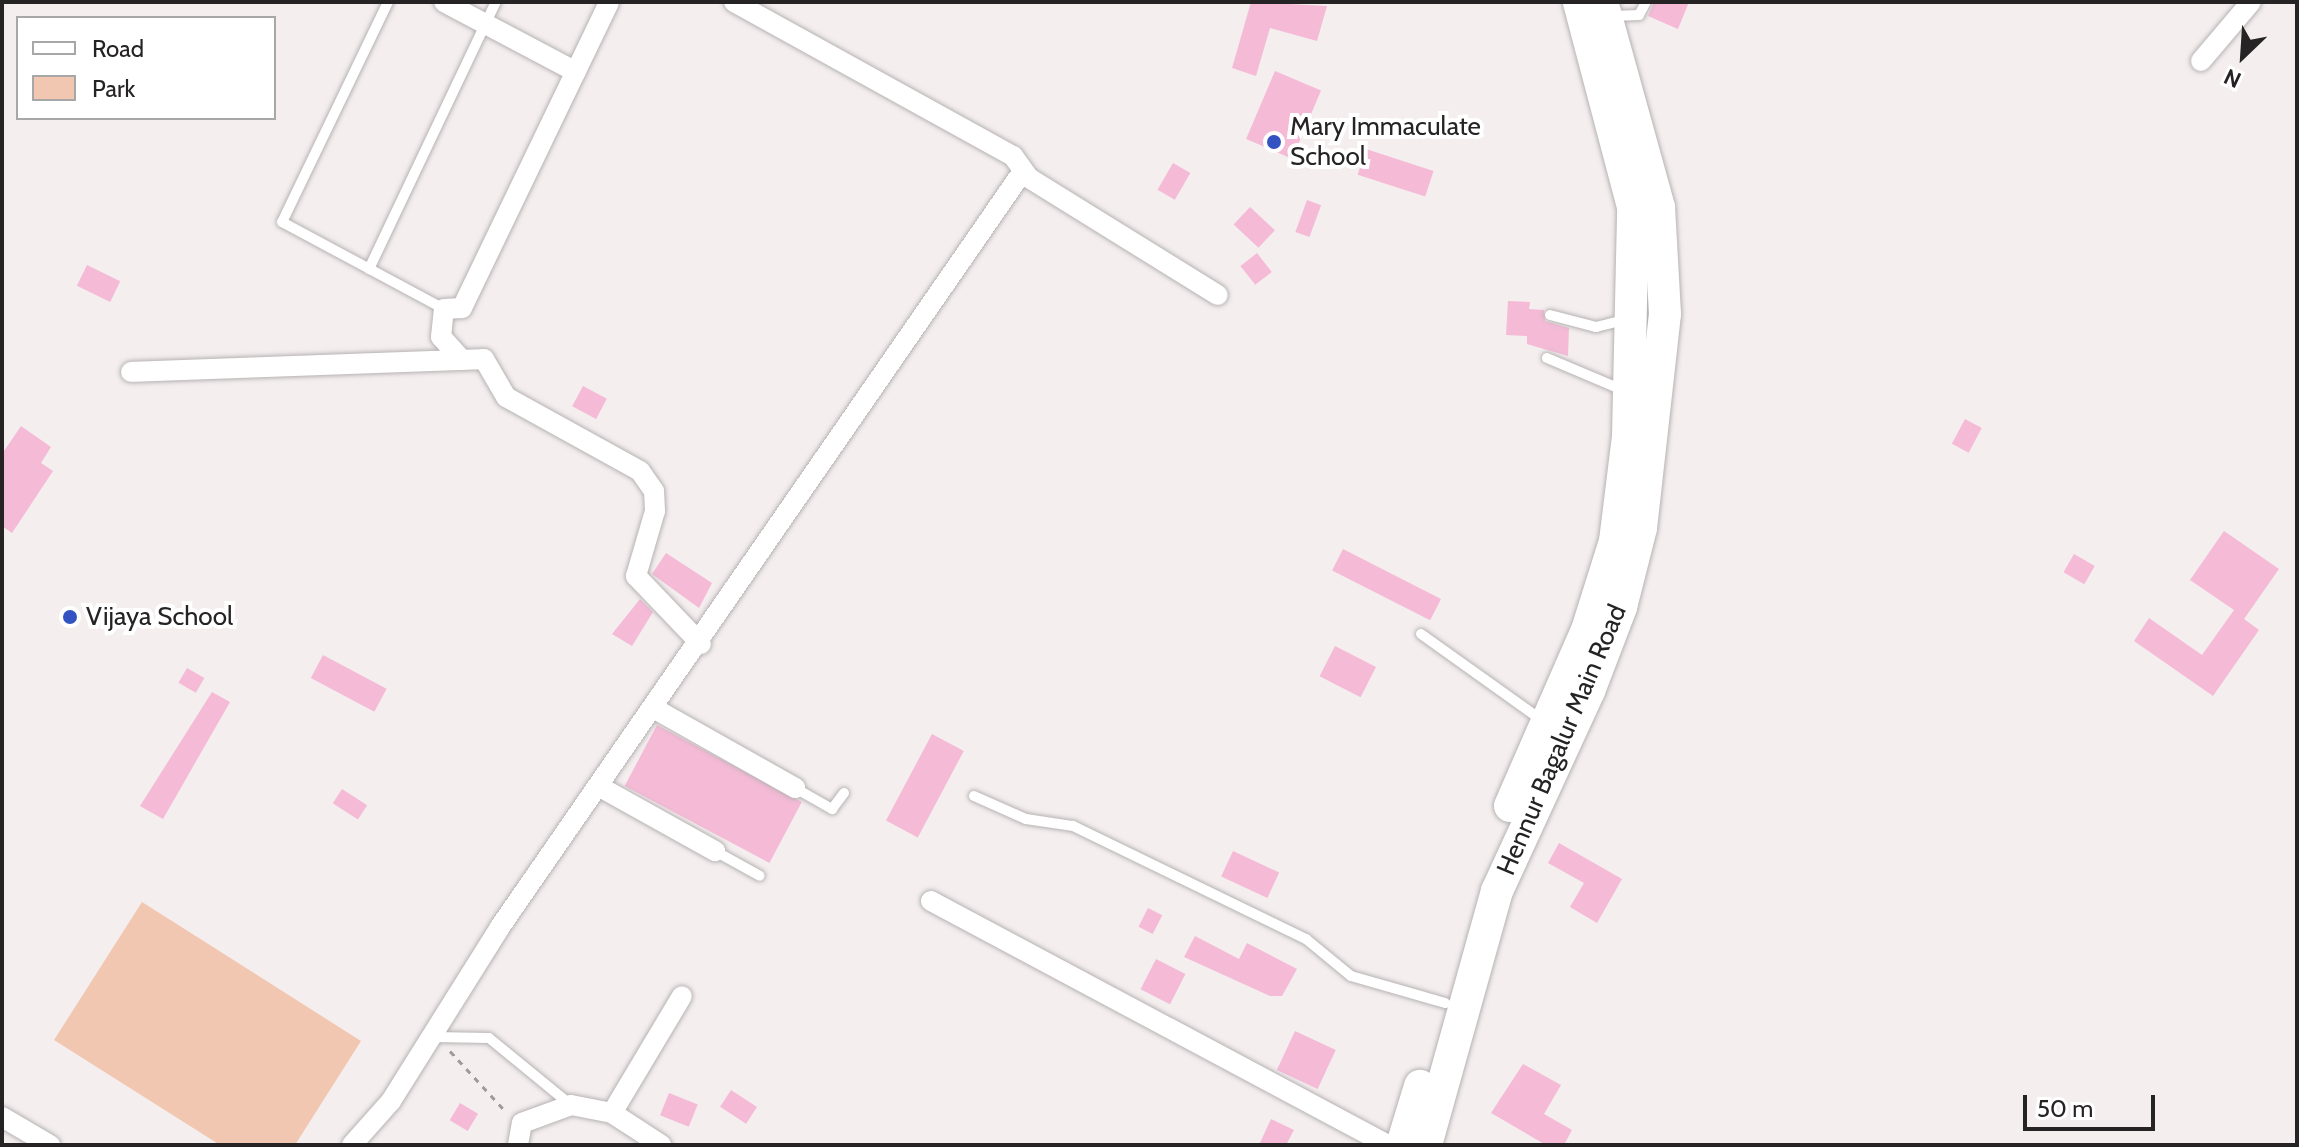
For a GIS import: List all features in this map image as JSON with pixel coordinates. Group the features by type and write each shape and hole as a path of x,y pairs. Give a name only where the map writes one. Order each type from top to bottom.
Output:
{"main road":[{"name":"Hennur Bagalur Main Road","path":"1402,1145 1492,849 1544,722 1587,630 1615,541 1631,394 1635,317 1633,207 1595,6"},
{"name":"Hennur Bagalur Main Road","path":"1426,1145 1497,891 1589,691 1641,528 1665,314 1659,207 1595,6"}],"street":[{"path":"444,2 576,72"},
{"path":"462,360 441,337 444,309 462,308 609,2"},
{"path":"734,2 1013,156 1023,171 1218,295"},
{"path":"2201,61 2251,2"},
{"path":"352,1145 431,1037 1023,171"},
{"path":"131,372 484,359 506,397 640,471 654,491 655,511 636,576 701,644"},
{"path":"655,709 795,788"},
{"path":"600,787 715,851"},
{"path":"931,901 1388,1145"},
{"path":"612,1113 682,996"},
{"path":"518,1145 522,1123 571,1105 612,1113 661,1145"},
{"path":"2,1117 50,1145"}],"lane":[{"path":"388,2 282,222 444,309"},
{"path":"369,269 496,2"},
{"path":"1595,6 1633,16 1646,2"},
{"path":"1550,315 1596,327 1635,317"},
{"path":"1547,358 1631,394"},
{"path":"1421,634 1544,722"},
{"path":"795,788 832,809 844,793"},
{"path":"974,796 1026,819 1073,826 1306,939 1351,976 1445,1003"},
{"path":"715,851 760,876"},
{"path":"431,1037 489,1038 571,1105"}],"path":[{"path":"450,1051 470,1066 485,1097 522,1123"}],"green space":[{"path":"142,902 361,1041 295,1145 220,1145 54,1040"}],"building":[{"path":"1251,2 1327,6 1317,41 1270,28 1256,76 1232,68"},
{"path":"1654,2 1689,2 1678,29 1648,16"},
{"path":"1275,71 1321,91 1292,159 1246,139"},
{"path":"1366,149 1434,171 1425,197 1358,175"},
{"path":"1173,163 1190,173 1175,200 1158,190"},
{"path":"1307,200 1321,205 1309,237 1295,232"},
{"path":"1250,207 1275,230 1258,248 1234,225"},
{"path":"1257,253 1272,272 1255,285 1240,266"},
{"path":"87,265 120,281 110,302 77,286"},
{"path":"1508,301 1530,302 1529,309 1544,310 1545,321 1569,328 1568,356 1527,344 1527,336 1506,335"},
{"path":"583,386 607,399 596,419 572,406"},
{"path":"1965,419 1982,428 1969,453 1952,444"},
{"path":"21,426 51,447 41,463 53,471 12,533 2,526 2,454"},
{"path":"2224,531 2279,569 2244,619 2259,630 2213,696 2134,641 2149,618 2202,655 2234,610 2190,580"},
{"path":"1343,549 1441,599 1430,620 1332,570"},
{"path":"666,553 712,583 699,608 652,574"},
{"path":"2074,554 2095,566 2084,584 2064,572"},
{"path":"640,599 653,612 632,646 612,634"},
{"path":"1335,646 1376,667 1361,697 1320,676"},
{"path":"323,655 387,689 374,712 311,678"},
{"path":"187,668 204,678 196,693 178,683"},
{"path":"212,692 230,702 163,819 140,806"},
{"path":"657,725 802,802 769,863 625,786"},
{"path":"932,734 964,751 918,837 886,821"},
{"path":"342,789 367,805 358,820 333,803"},
{"path":"1559,843 1622,879 1597,923 1570,907 1584,883 1548,863"},
{"path":"1233,851 1279,873 1267,898 1221,876"},
{"path":"1148,908 1162,915 1153,934 1138,927"},
{"path":"1195,936 1239,959 1247,943 1297,969 1282,996 1270,996 1184,957"},
{"path":"1156,959 1185,974 1170,1004 1141,989"},
{"path":"1295,1031 1336,1050 1318,1089 1277,1070"},
{"path":"1523,1064 1561,1085 1544,1114 1572,1130 1564,1145 1546,1145 1491,1113"},
{"path":"731,1090 757,1107 746,1124 720,1107"},
{"path":"669,1093 698,1105 689,1127 660,1115"},
{"path":"460,1103 478,1114 468,1131 450,1120"},
{"path":"1271,1119 1294,1130 1286,1145 1259,1145"}],"place":[{"name":"Mary Immaculate School","path":"1274,142"},
{"name":"Vijaya School","path":"70,617"}]}
